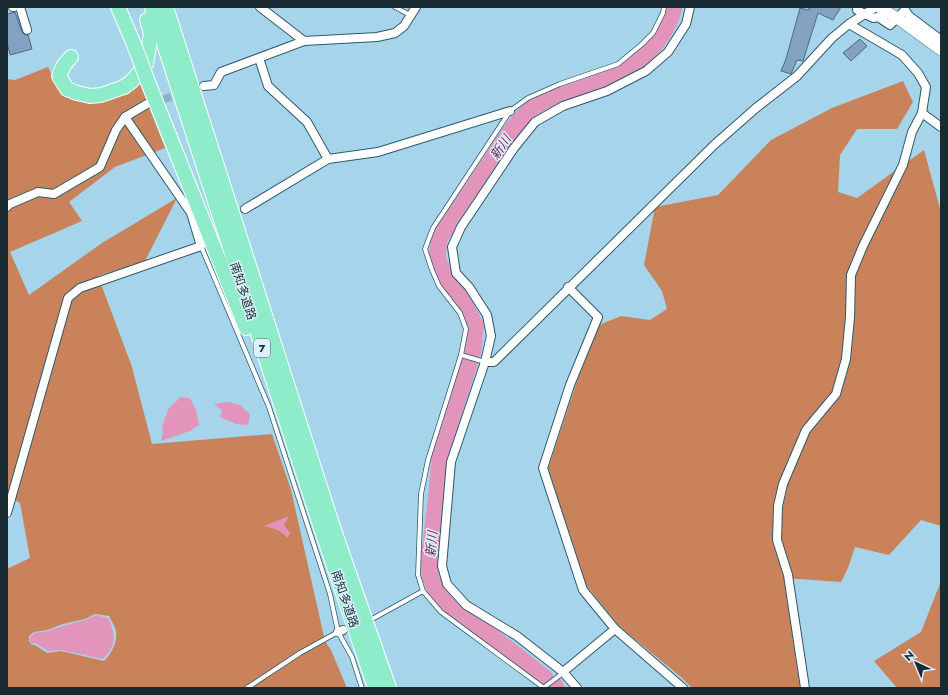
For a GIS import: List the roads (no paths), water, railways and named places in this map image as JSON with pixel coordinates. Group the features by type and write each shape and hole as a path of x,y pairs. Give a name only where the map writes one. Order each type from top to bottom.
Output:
{"highway":[{"path":"118,7 270,387 277,393"},
{"path":"71,57 64,65 59,76 66,89 90,96 101,95 124,87 132,81 146,64 151,34 144,7"},
{"name":"南知多道路","path":"152,7 221,223 375,688"},
{"name":"南知多道路","path":"166,7 331,519 389,688"}],"main road":[{"path":"878,7 941,50"}],"street":[{"path":"20,7 27,30"},
{"path":"260,7 304,41"},
{"path":"204,86 214,85 221,72 304,41 378,37 395,33 404,26 416,7"},
{"path":"577,688 563,672 517,636 466,605 446,584 442,566 451,462 485,362 491,336 487,315 469,287 456,273 452,247 461,227 514,148 535,122 563,106 607,91 646,71 668,52 686,24 690,7"},
{"path":"857,7 857,10 873,18 878,17 890,25 905,8 909,16 941,40"},
{"path":"485,362 494,362 568,287 714,145 756,108 797,76 832,38 849,24 878,7"},
{"path":"805,688 788,575 777,540 778,506 783,484 806,430 836,394 846,359 850,317 851,275 863,246 903,165 912,132 922,114 926,87 918,73 902,55 849,24"},
{"path":"259,58 268,86 307,122 328,159"},
{"path":"7,207 10,204 38,192 54,194 100,167 116,130 125,117 147,104"},
{"path":"245,209 328,159 378,152 510,111"},
{"path":"922,114 941,127"},
{"path":"7,513 68,298 80,288 201,246 191,213 125,117"},
{"path":"568,287 598,317 570,385 543,468 583,590 615,628 683,688"},
{"path":"563,672 615,628"}],"lane":[{"path":"395,7 410,15"},
{"path":"563,672 543,688 440,612 423,591 418,575 421,494 428,460 461,355 466,329 460,313 438,286 425,249 433,228 510,111 528,98 560,84 618,64 641,45 652,33 663,13 664,7"},
{"path":"201,246 269,407 330,594 340,631 352,657 362,688"},
{"path":"461,355 485,362"},
{"path":"374,618 423,591"},
{"path":"247,688 300,653 340,631"}],"waterway":[{"name":"新川","path":"473,351 475,325 461,298 446,280 437,258 439,239 509,134 526,114 543,101 609,78 638,61 660,38 674,7"},
{"name":"新川","path":"470,361 440,454 429,560 430,576 437,592 452,610 471,620 545,678"}],"tunnel":[{"path":"152,103 183,93"}]}
